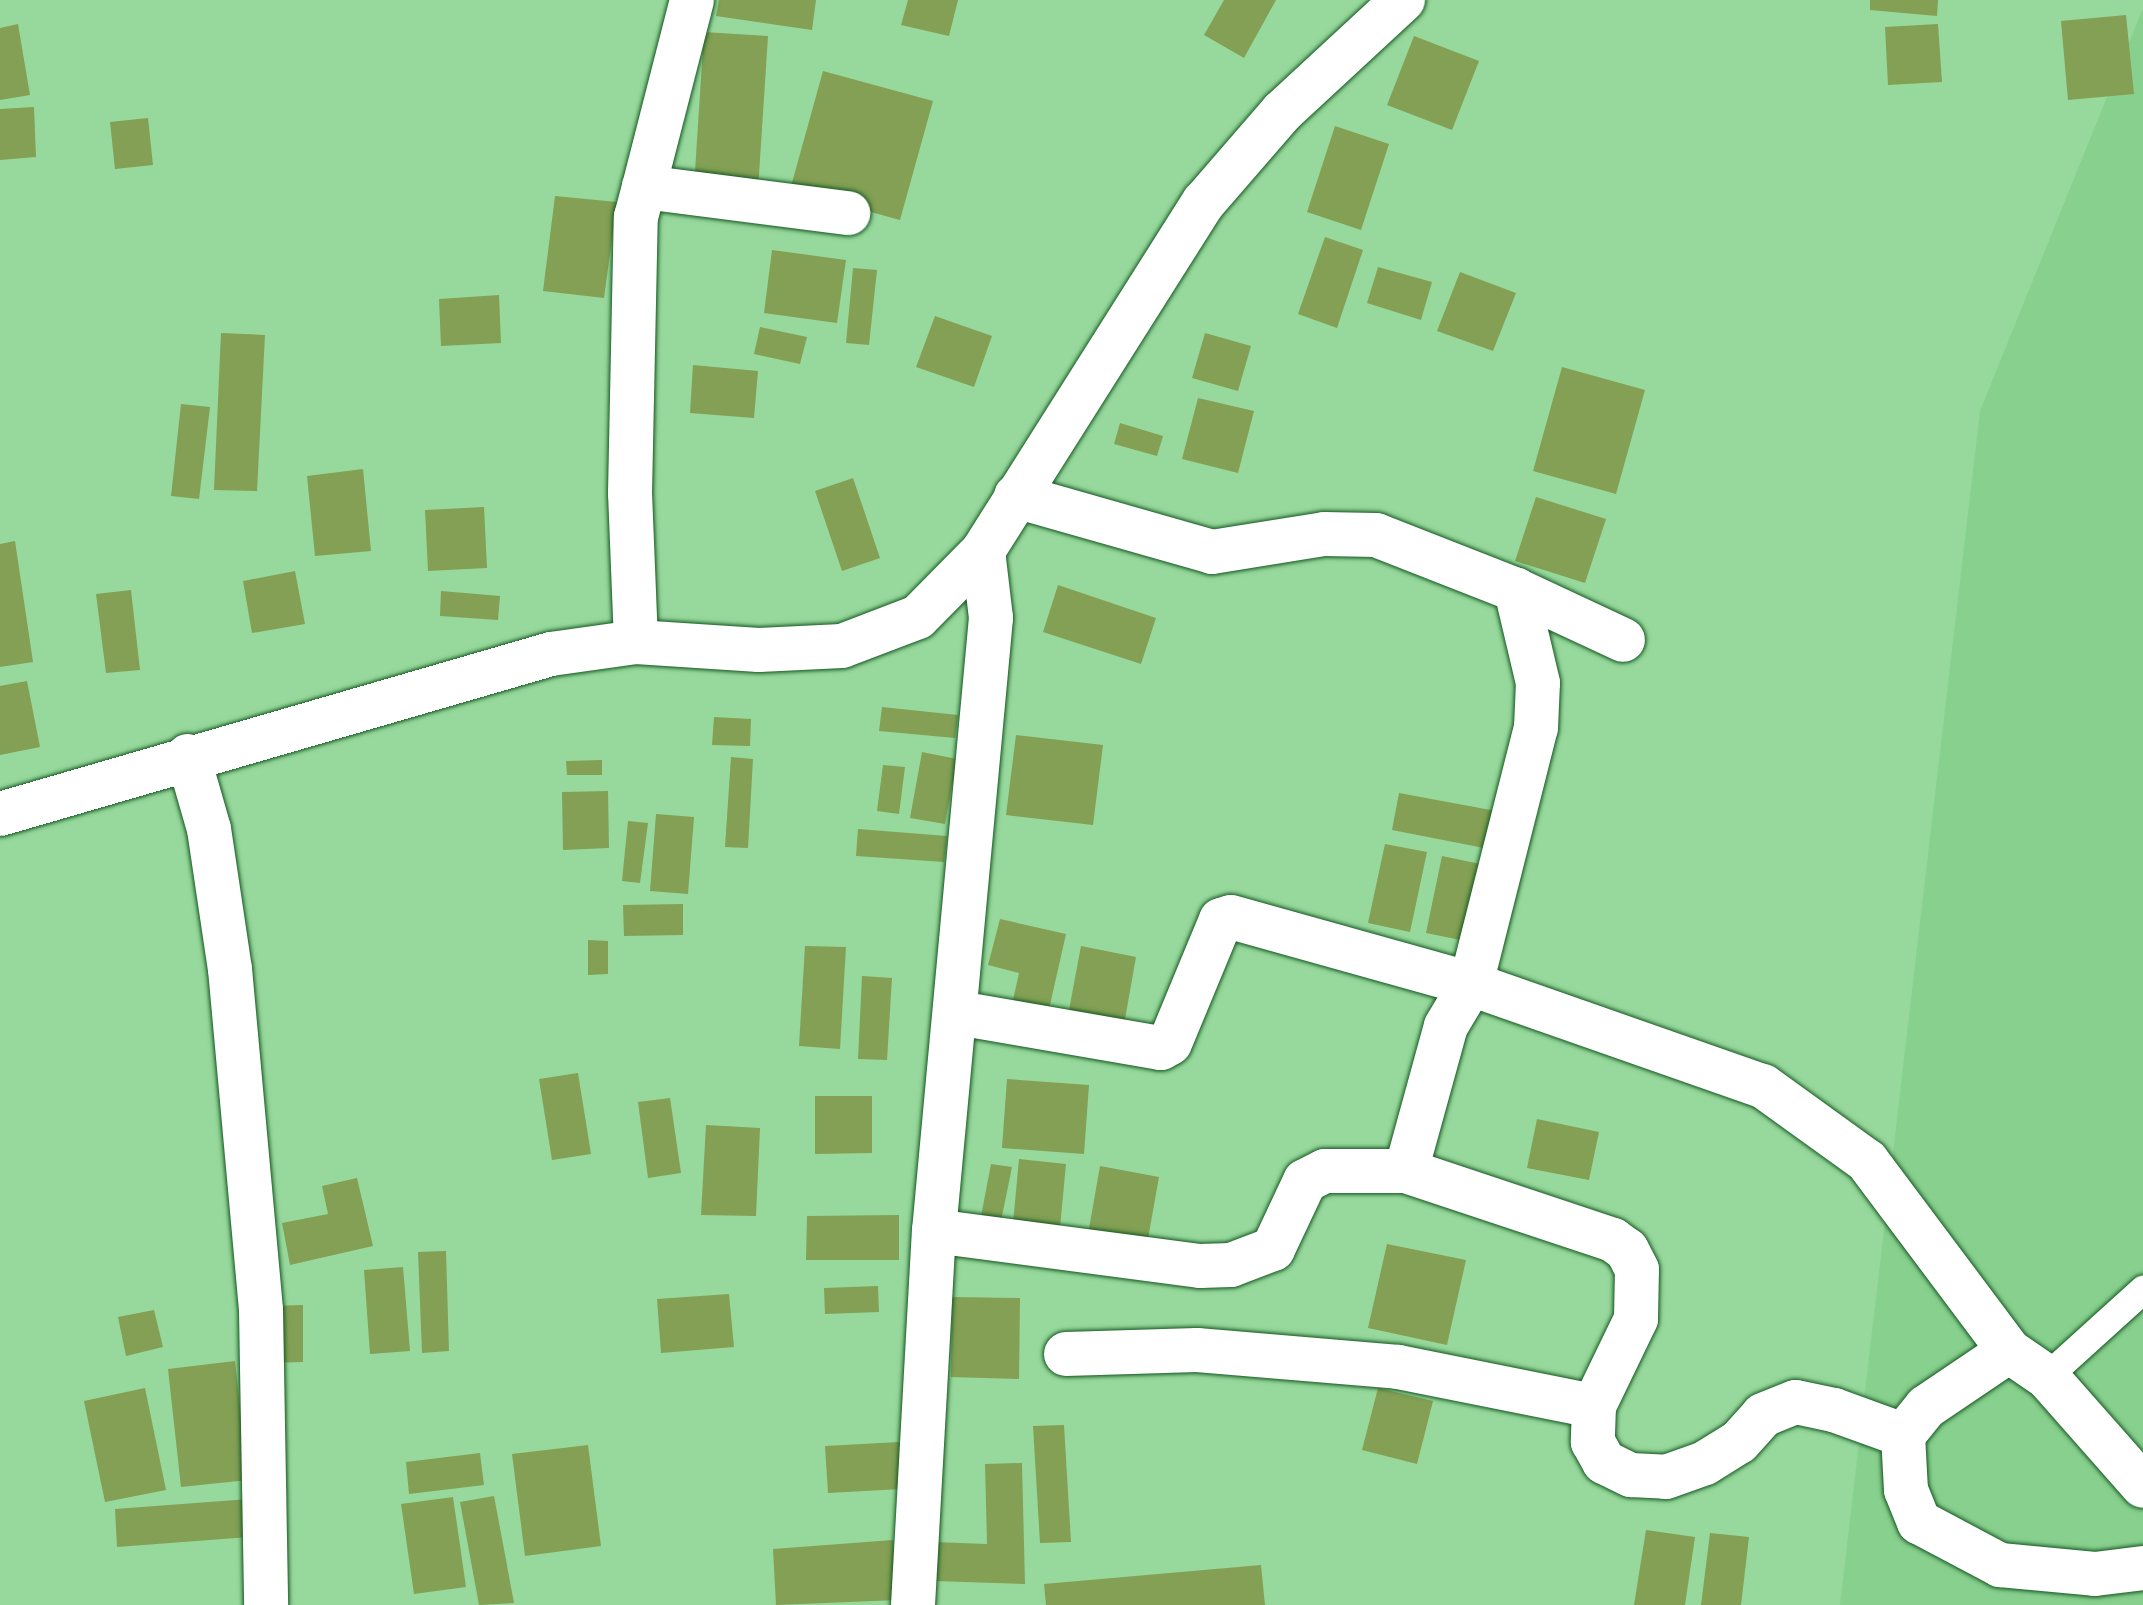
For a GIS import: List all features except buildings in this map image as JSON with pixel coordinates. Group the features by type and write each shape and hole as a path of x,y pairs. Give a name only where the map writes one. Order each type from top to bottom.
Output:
{"street":[{"path":"636,642 630,478 636,217 692,0"},
{"path":"0,814 90,791 188,756 551,654 636,642 759,650 842,646 918,617 983,551 1204,202 1282,112 1403,0"},
{"path":"644,187 848,213"},
{"path":"1016,496 1212,552 1324,534 1376,535 1516,590 1623,640"},
{"path":"913,1605 934,1231 958,1013 991,618 983,551"},
{"path":"1406,1171 1446,1026 1471,984 1536,728 1538,683 1516,590"},
{"path":"188,756 209,829 230,969 261,1310 266,1605"},
{"path":"958,1013 1161,1048 1170,1043 1221,920 1231,917 1471,984 1763,1086 1867,1161 2009,1351 2047,1377 2143,1486"},
{"path":"934,1231 1200,1266 1231,1265 1273,1249 1305,1181 1325,1171 1406,1171 1613,1240 1627,1250 1637,1270 1636,1319 1594,1406 1593,1442 1604,1462 1631,1475 1666,1477 1705,1463 1739,1442 1763,1415 1796,1402 1834,1410 1903,1435"},
{"path":"1066,1354 1197,1350 1398,1367 1594,1406"},
{"path":"2009,1351 1926,1407 1903,1435 1906,1490 1919,1522 1957,1546 2000,1565 2095,1574 2143,1568"}],"lane":[{"path":"2047,1377 2143,1290"}],"shaded area":[{"path":"2143,8 2143,1605 1840,1605 1980,411"}]}
